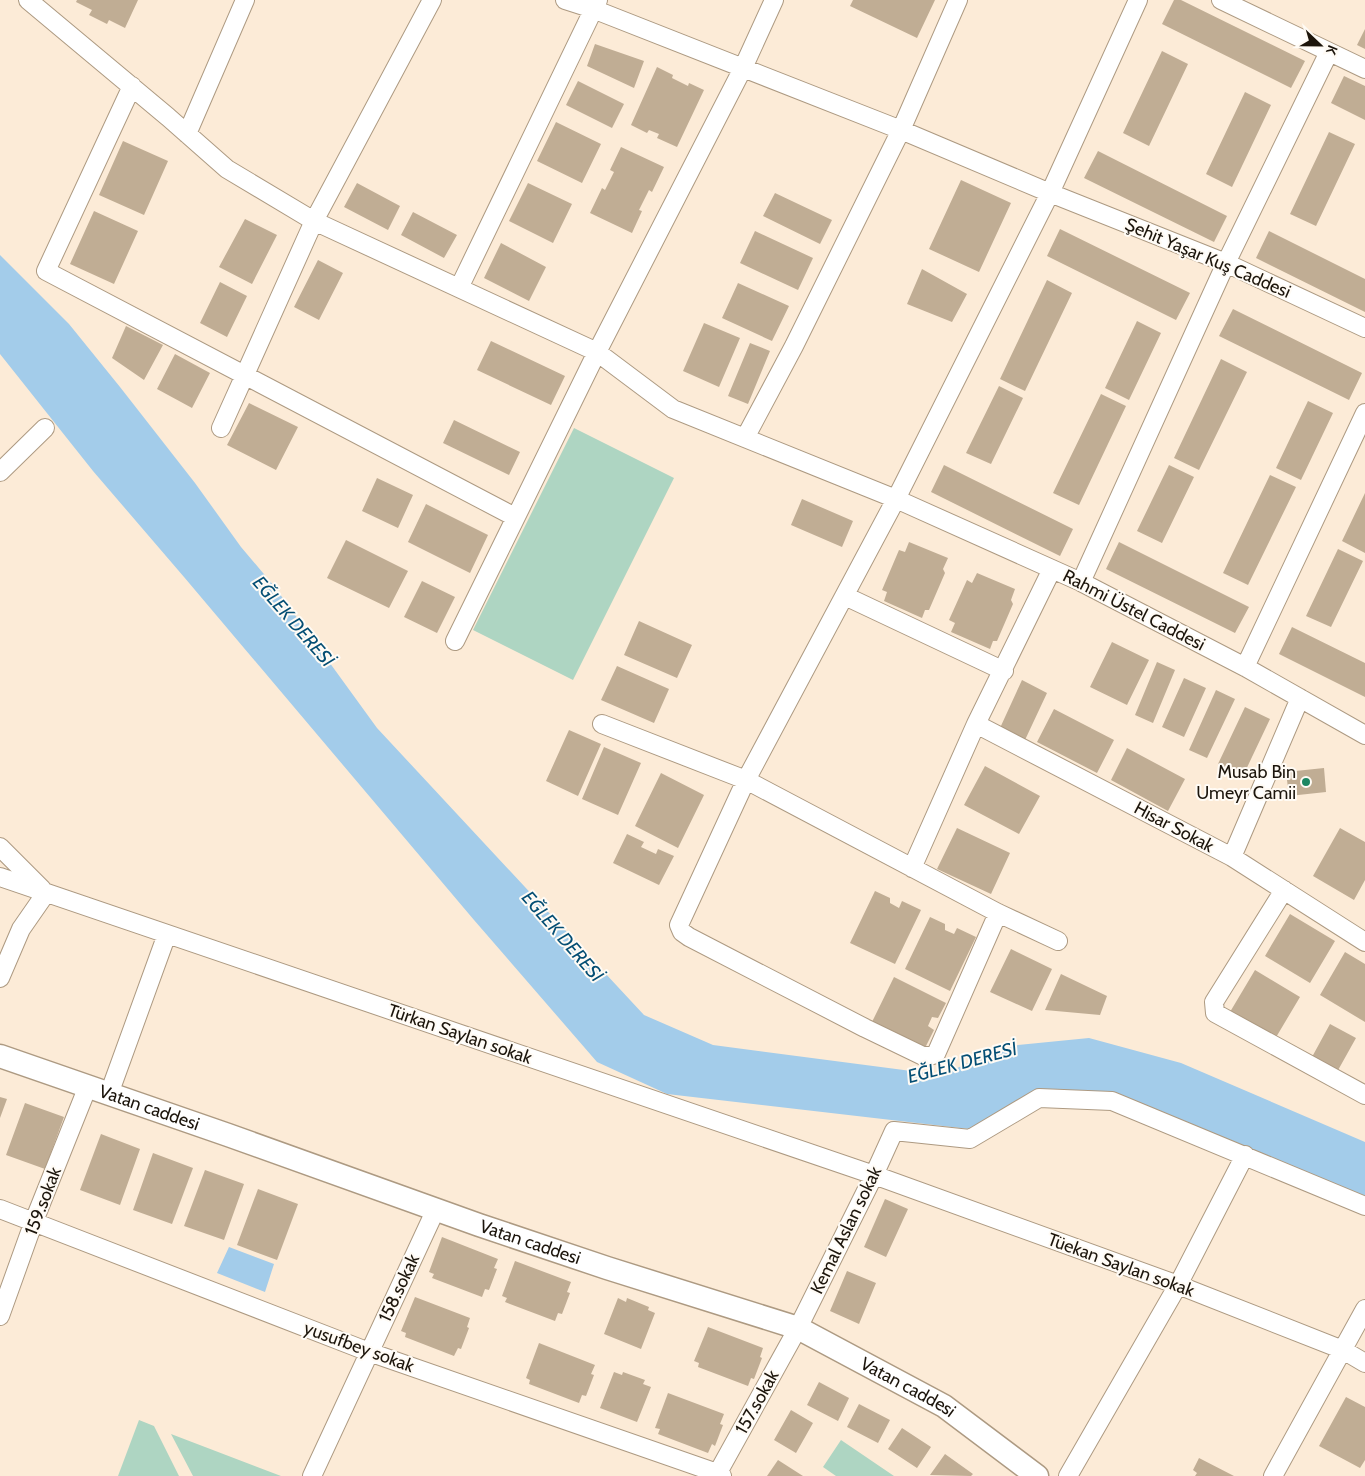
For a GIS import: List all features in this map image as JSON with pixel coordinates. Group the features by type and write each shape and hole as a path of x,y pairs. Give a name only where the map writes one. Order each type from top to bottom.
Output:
{"street":[{"name":"Rahmi Üstel Caddesi","path":"28,0 132,86 227,169 314,221 597,352 673,409 896,499 1081,582 1245,667 1365,734"},
{"path":"187,134 246,0"},
{"path":"221,428 314,221 432,0"},
{"name":"Şehit Yaşar Kuş Caddesi","path":"565,0 595,5 743,68 901,130 1050,193 1226,263 1365,328"},
{"path":"455,641 597,352 743,68 774,0"},
{"path":"745,438 794,346 901,130 958,0"},
{"path":"998,913 936,1054 925,1057 689,937 682,932 679,925 746,780 896,499 1050,193 1138,0"},
{"path":"1221,0 1365,69"},
{"path":"459,288 595,5"},
{"path":"1081,582 1226,263 1329,52"},
{"path":"132,86 46,271 516,517"},
{"path":"1245,667 1365,413"},
{"path":"0,472 45,428"},
{"path":"912,868 976,724 1004,671 1052,569"},
{"path":"845,596 1004,671"},
{"path":"1232,857 1300,698"},
{"path":"602,724 746,780 998,913 1058,941"},
{"name":"Hisar Sokak","path":"976,724 1232,857 1365,942"},
{"path":"0,847 46,893 21,929 0,978"},
{"name":"Türkan Saylan sokak","path":"0,878 874,1175"},
{"path":"1284,890 1214,1002 1215,1013 1365,1095"},
{"path":"109,1094 167,934"},
{"name":"Vatan caddesi","path":"0,1056 436,1210 607,1268 798,1328 944,1406 1038,1476"},
{"name":"159.sokak","path":"0,1316 34,1222 88,1086"},
{"name":"Kemal Aslan sokak","path":"798,1328 894,1131 970,1139 1040,1098 1112,1101 1245,1155"},
{"path":"1068,1476 1178,1285 1245,1155 1365,1206"},
{"name":"Tüekan Saylan sokak","path":"874,1175 1178,1285 1343,1350 1365,1363"},
{"name":"yusufbey sokak","path":"0,1209 369,1352 718,1475"},
{"name":"158.sokak","path":"312,1476 436,1210"},
{"path":"1273,1476 1365,1309"},
{"name":"157.sokak","path":"718,1475 798,1328"}],"green space":[{"path":"574,428 674,478 573,680 473,630"},
{"path":"139,1420 154,1426 179,1476 118,1476"},
{"path":"171,1434 281,1476 193,1476"},
{"path":"841,1440 894,1476 836,1476 823,1467"}],"water":[{"name":"EĞLEK DERESİ","path":"0,255 69,324 120,387 195,483 241,547 274,586 377,728 644,1015 713,1045 942,1075 979,1058 1018,1045 1089,1038 1181,1063 1365,1142 1365,1199 1187,1124 1102,1092 1038,1092 969,1129 667,1094 597,1062 93,471 0,354"},
{"path":"229,1247 274,1264 265,1292 217,1273"}],"building":[{"path":"77,0 138,0 125,28 109,20 107,24 89,15 92,10 76,2"},
{"path":"853,0 935,0 917,38 850,6"},
{"path":"1174,0 1181,0 1305,61 1291,88 1162,24"},
{"path":"1365,29 1365,49 1357,45"},
{"path":"595,44 644,61 634,88 587,66"},
{"path":"1162,51 1188,64 1149,146 1123,133"},
{"path":"657,67 673,75 672,78 688,86 689,83 704,90 677,147 657,138 659,134 649,130 647,133 631,125"},
{"path":"1344,76 1365,86 1365,120 1331,103"},
{"path":"578,81 624,104 612,128 566,105"},
{"path":"1245,92 1271,105 1232,187 1206,174"},
{"path":"556,122 601,144 582,183 537,161"},
{"path":"1329,132 1355,144 1316,226 1290,214"},
{"path":"123,141 168,161 144,215 99,195"},
{"path":"621,147 664,167 652,192 649,190 639,210 642,211 632,233 590,213 602,188 605,190 614,172 610,170"},
{"path":"1098,151 1227,216 1214,242 1084,178"},
{"path":"961,180 1011,203 979,272 929,249"},
{"path":"357,183 400,206 388,230 344,207"},
{"path":"528,183 572,204 553,243 509,221"},
{"path":"775,193 832,220 820,244 763,216"},
{"path":"94,211 138,231 114,284 70,264"},
{"path":"413,212 457,235 444,258 401,235"},
{"path":"245,219 277,235 252,284 219,267"},
{"path":"1060,229 1190,293 1176,320 1047,256"},
{"path":"755,231 813,258 798,290 740,263"},
{"path":"1269,231 1365,279 1365,312 1256,258"},
{"path":"501,243 546,267 529,301 484,278"},
{"path":"318,260 343,273 319,320 294,307"},
{"path":"922,269 967,294 952,322 907,304"},
{"path":"1047,280 1072,293 1025,391 1000,379"},
{"path":"220,282 247,296 227,337 200,323"},
{"path":"738,283 789,306 772,341 722,318"},
{"path":"1233,309 1362,373 1349,400 1219,336"},
{"path":"1137,321 1161,333 1129,400 1105,388"},
{"path":"704,323 740,338 719,387 683,371"},
{"path":"126,326 163,345 144,380 112,358"},
{"path":"491,341 565,376 551,405 477,370"},
{"path":"750,343 770,351 748,404 728,396"},
{"path":"175,354 210,373 192,408 157,389"},
{"path":"1221,359 1247,372 1199,470 1174,458"},
{"path":"999,386 1023,398 991,464 966,453"},
{"path":"1101,394 1126,406 1079,505 1053,493"},
{"path":"1308,401 1333,413 1301,480 1276,468"},
{"path":"249,403 298,427 276,470 227,445"},
{"path":"454,420 520,452 509,475 443,443"},
{"path":"944,465 1073,529 1060,556 931,492"},
{"path":"1169,465 1194,477 1162,543 1137,531"},
{"path":"1270,475 1296,487 1248,585 1223,573"},
{"path":"377,478 413,495 398,528 362,511"},
{"path":"1365,493 1365,553 1342,541"},
{"path":"802,499 853,521 842,547 791,525"},
{"path":"426,504 488,535 470,573 408,542"},
{"path":"346,540 408,571 389,608 327,578"},
{"path":"909,542 948,558 943,569 945,573 929,610 925,610 922,618 884,601 887,592 882,590 899,550 905,552"},
{"path":"1119,542 1249,607 1235,633 1106,569"},
{"path":"1338,549 1363,561 1331,627 1306,616"},
{"path":"977,573 1015,589 1011,600 1013,604 997,641 993,641 990,649 951,632 955,623 949,620 967,580 972,583"},
{"path":"422,581 455,597 437,633 404,617"},
{"path":"639,621 692,645 677,678 624,655"},
{"path":"1292,627 1365,663 1365,697 1279,654"},
{"path":"1112,642 1149,660 1127,705 1090,687"},
{"path":"1157,662 1175,670 1153,723 1135,715"},
{"path":"617,666 669,689 654,723 601,700"},
{"path":"1184,678 1206,688 1184,737 1162,727"},
{"path":"1022,680 1047,693 1025,740 1000,728"},
{"path":"1216,690 1235,699 1207,758 1189,750"},
{"path":"1245,707 1270,719 1243,776 1218,764"},
{"path":"1054,709 1114,740 1097,773 1037,742"},
{"path":"569,730 601,744 578,796 546,781"},
{"path":"604,747 641,763 618,815 582,799"},
{"path":"1127,748 1185,779 1168,811 1111,780"},
{"path":"985,766 1040,796 1019,834 964,805"},
{"name":"Musab Bin Umeyr Camii","path":"1324,768 1326,792 1289,796 1286,772"},
{"path":"661,773 704,795 678,848 635,826"},
{"path":"957,828 1010,853 991,894 937,869"},
{"path":"1340,828 1365,842 1365,880 1354,900 1313,876"},
{"path":"627,834 644,842 641,847 656,854 658,849 674,856 659,885 613,863"},
{"path":"875,891 890,898 890,903 899,908 902,901 921,910 895,964 850,943"},
{"path":"1290,914 1335,941 1310,983 1265,956"},
{"path":"930,917 945,924 945,930 954,934 957,928 976,937 950,991 905,969"},
{"path":"1011,949 1052,969 1032,1011 990,992"},
{"path":"1345,952 1365,964 1365,1022 1320,995"},
{"path":"1255,970 1300,997 1275,1039 1230,1012"},
{"path":"1061,974 1107,996 1100,1015 1045,1010"},
{"path":"894,977 946,1003 938,1018 932,1017 928,1026 934,1030 925,1048 872,1022"},
{"path":"1330,1024 1356,1038 1337,1072 1312,1057"},
{"path":"0,1097 7,1099 0,1118"},
{"path":"25,1103 64,1117 45,1169 6,1155"},
{"path":"101,1134 140,1149 120,1205 80,1190"},
{"path":"153,1153 193,1168 172,1224 133,1210"},
{"path":"205,1170 244,1184 224,1240 184,1226"},
{"path":"258,1189 298,1204 277,1260 237,1245"},
{"path":"885,1199 908,1209 886,1257 864,1247"},
{"path":"442,1237 498,1259 494,1268 497,1269 489,1290 485,1289 482,1297 432,1278 434,1274 429,1272"},
{"path":"515,1261 571,1282 567,1292 570,1293 562,1314 558,1313 555,1321 505,1302 507,1298 502,1296"},
{"path":"847,1271 876,1283 859,1324 830,1311"},
{"path":"415,1297 470,1318 467,1327 469,1328 461,1349 458,1348 454,1356 405,1337 406,1333 401,1331"},
{"path":"618,1298 626,1302 627,1298 649,1307 648,1310 655,1313 641,1349 604,1334"},
{"path":"708,1327 763,1348 760,1357 762,1358 754,1379 751,1378 748,1386 698,1367 699,1363 694,1361"},
{"path":"539,1343 595,1365 591,1374 594,1375 586,1396 582,1395 579,1403 529,1384 530,1380 526,1378"},
{"path":"614,1372 622,1375 623,1372 645,1380 643,1384 651,1387 637,1422 600,1408"},
{"path":"819,1382 849,1398 838,1421 807,1405"},
{"path":"668,1393 724,1414 720,1424 723,1425 715,1446 712,1444 708,1453 658,1434 660,1429 655,1428"},
{"path":"1346,1397 1365,1407 1365,1460 1360,1468 1319,1446"},
{"path":"859,1404 890,1420 878,1443 847,1427"},
{"path":"791,1410 813,1423 796,1453 774,1440"},
{"path":"902,1428 931,1447 917,1468 888,1449"},
{"path":"945,1454 973,1474 971,1476 930,1475"},
{"path":"1199,1458 1234,1476 1195,1476 1197,1473 1193,1470"},
{"path":"778,1460 803,1476 767,1476"}],"place":[{"name":"Musab Bin Umeyr Camii","path":"1306,782"}]}
